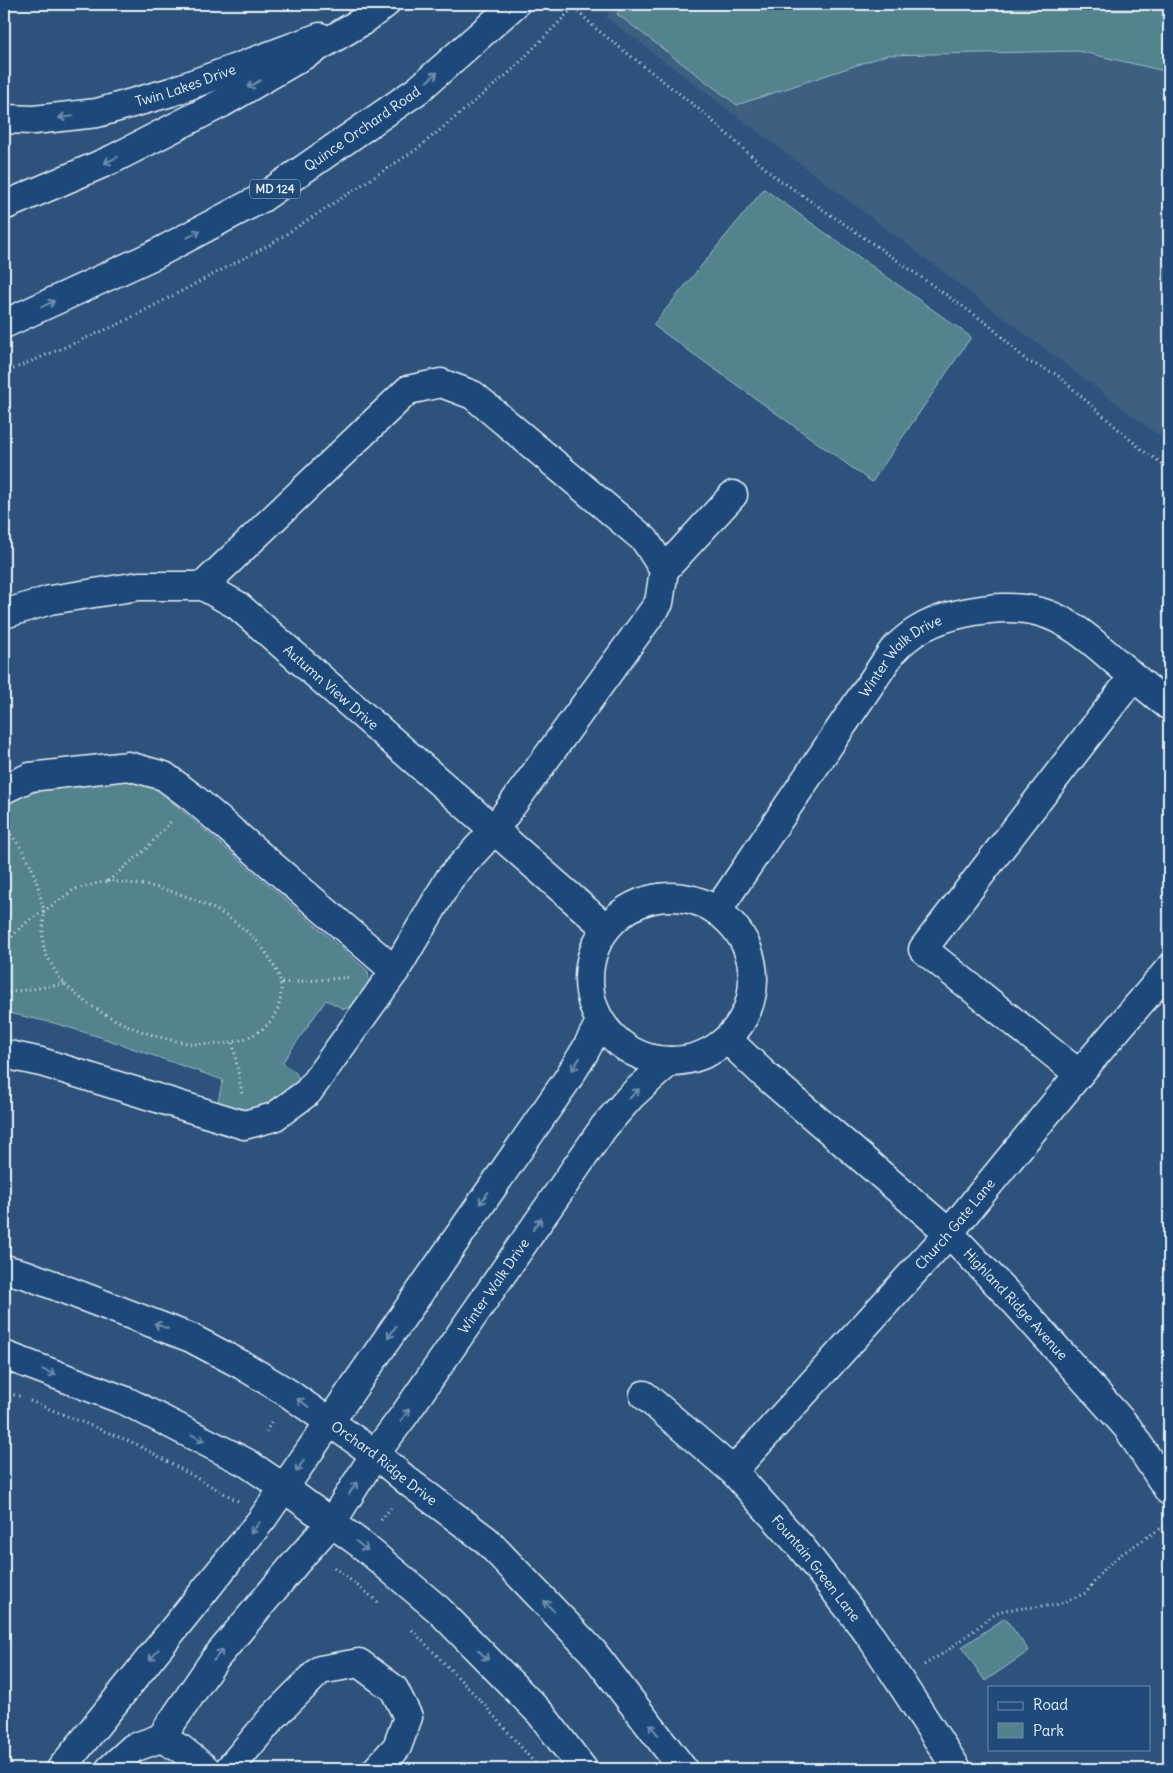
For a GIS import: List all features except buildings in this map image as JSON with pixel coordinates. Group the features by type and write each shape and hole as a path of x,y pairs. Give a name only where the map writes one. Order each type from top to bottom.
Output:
{"street":[{"path":"4,206 122,155 222,103 361,22 385,4"},
{"name":"Quince Orchard Road","path":"4,324 154,255 262,198 418,90 515,4"},
{"name":"Twin Lakes Drive","path":"4,119 34,120 96,113 171,92 361,22"},
{"path":"203,586 408,390 441,382 473,394 530,442 645,540 664,570"},
{"path":"4,1054 40,1062 244,1125 274,1117 308,1092 395,971 450,878 494,830 659,603 664,570 733,495"},
{"name":"Autumn View Drive","path":"4,614 50,600 139,586 203,586 237,605 606,928"},
{"name":"Winter Walk Drive","path":"717,911 892,652 904,639 938,620 990,607 1041,612 1077,631 1169,706"},
{"path":"1079,1074 923,949 1133,677"},
{"path":"4,789 30,777 128,766 164,776 192,797 395,971"},
{"path":"681,897 708,905 717,911 732,922 742,934 749,952 753,974 751,998 744,1018 728,1040 706,1053 670,1061 635,1053 613,1038 600,1022 591,1001 588,967 599,937 606,928 620,913 648,899 681,897"},
{"name":"Church Gate Lane","path":"733,1470 949,1232 1079,1074 1169,969"},
{"path":"61,1769 263,1518 567,1080 600,1022"},
{"name":"Highland Ridge Avenue","path":"728,1040 764,1075 949,1232 1015,1302 1127,1428 1169,1491"},
{"name":"Winter Walk Drive","path":"161,1738 215,1660 332,1522 375,1454 411,1406 604,1128 631,1096 670,1061"},
{"name":"Orchard Ridge Drive","path":"4,1269 27,1275 191,1338 242,1365 288,1393 375,1454 486,1540 593,1652 683,1769"},
{"path":"4,1355 126,1401 247,1463 332,1522 439,1610 541,1714 583,1769"},
{"name":"Fountain Green Lane","path":"644,1395 733,1470 802,1547 871,1637 957,1769"},
{"path":"229,1769 273,1717 320,1670 359,1663 394,1689 408,1717 397,1747 377,1769"},
{"path":"110,1769 134,1748 161,1738 181,1749 206,1769"}],"path":[{"path":"571,4 595,28 700,110 774,176 989,325 1027,361 1056,374 1142,450 1169,468"},
{"path":"107,881 146,849 169,823 180,814 192,797"},
{"path":"4,827 28,857 36,878 44,911 46,954 65,984 98,1010 120,1022 157,1037 194,1044 233,1042 252,1035 266,1026 275,1015 281,998 282,983 275,966 264,949 245,930 220,912 195,900 171,891 149,886 107,881 75,890 44,911 32,917 4,947"},
{"path":"282,983 360,977 395,971"},
{"path":"4,993 65,984"},
{"path":"233,1042 242,1089 244,1125"},
{"path":"380,1522 391,1508"},
{"path":"900,1680 947,1651 995,1614 1004,1610 1056,1605 1086,1593 1103,1570 1120,1555 1169,1523"}],"shaded area":[{"path":"613,4 1169,4 1169,443 606,17"}],"green space":[{"path":"623,4 1169,4 1169,72 1078,51 887,55 737,105 617,14"},
{"path":"764,189 971,337 872,482 653,325"},
{"path":"136,782 156,788 368,971 369,983 351,1007 344,1009 326,1000 282,1063 295,1072 299,1078 297,1086 275,1102 251,1109 235,1111 217,1105 223,1080 100,1037 54,1023 4,1012 4,808 17,800 45,789 75,784"},
{"path":"1005,1618 1029,1651 985,1681 962,1647"}]}
